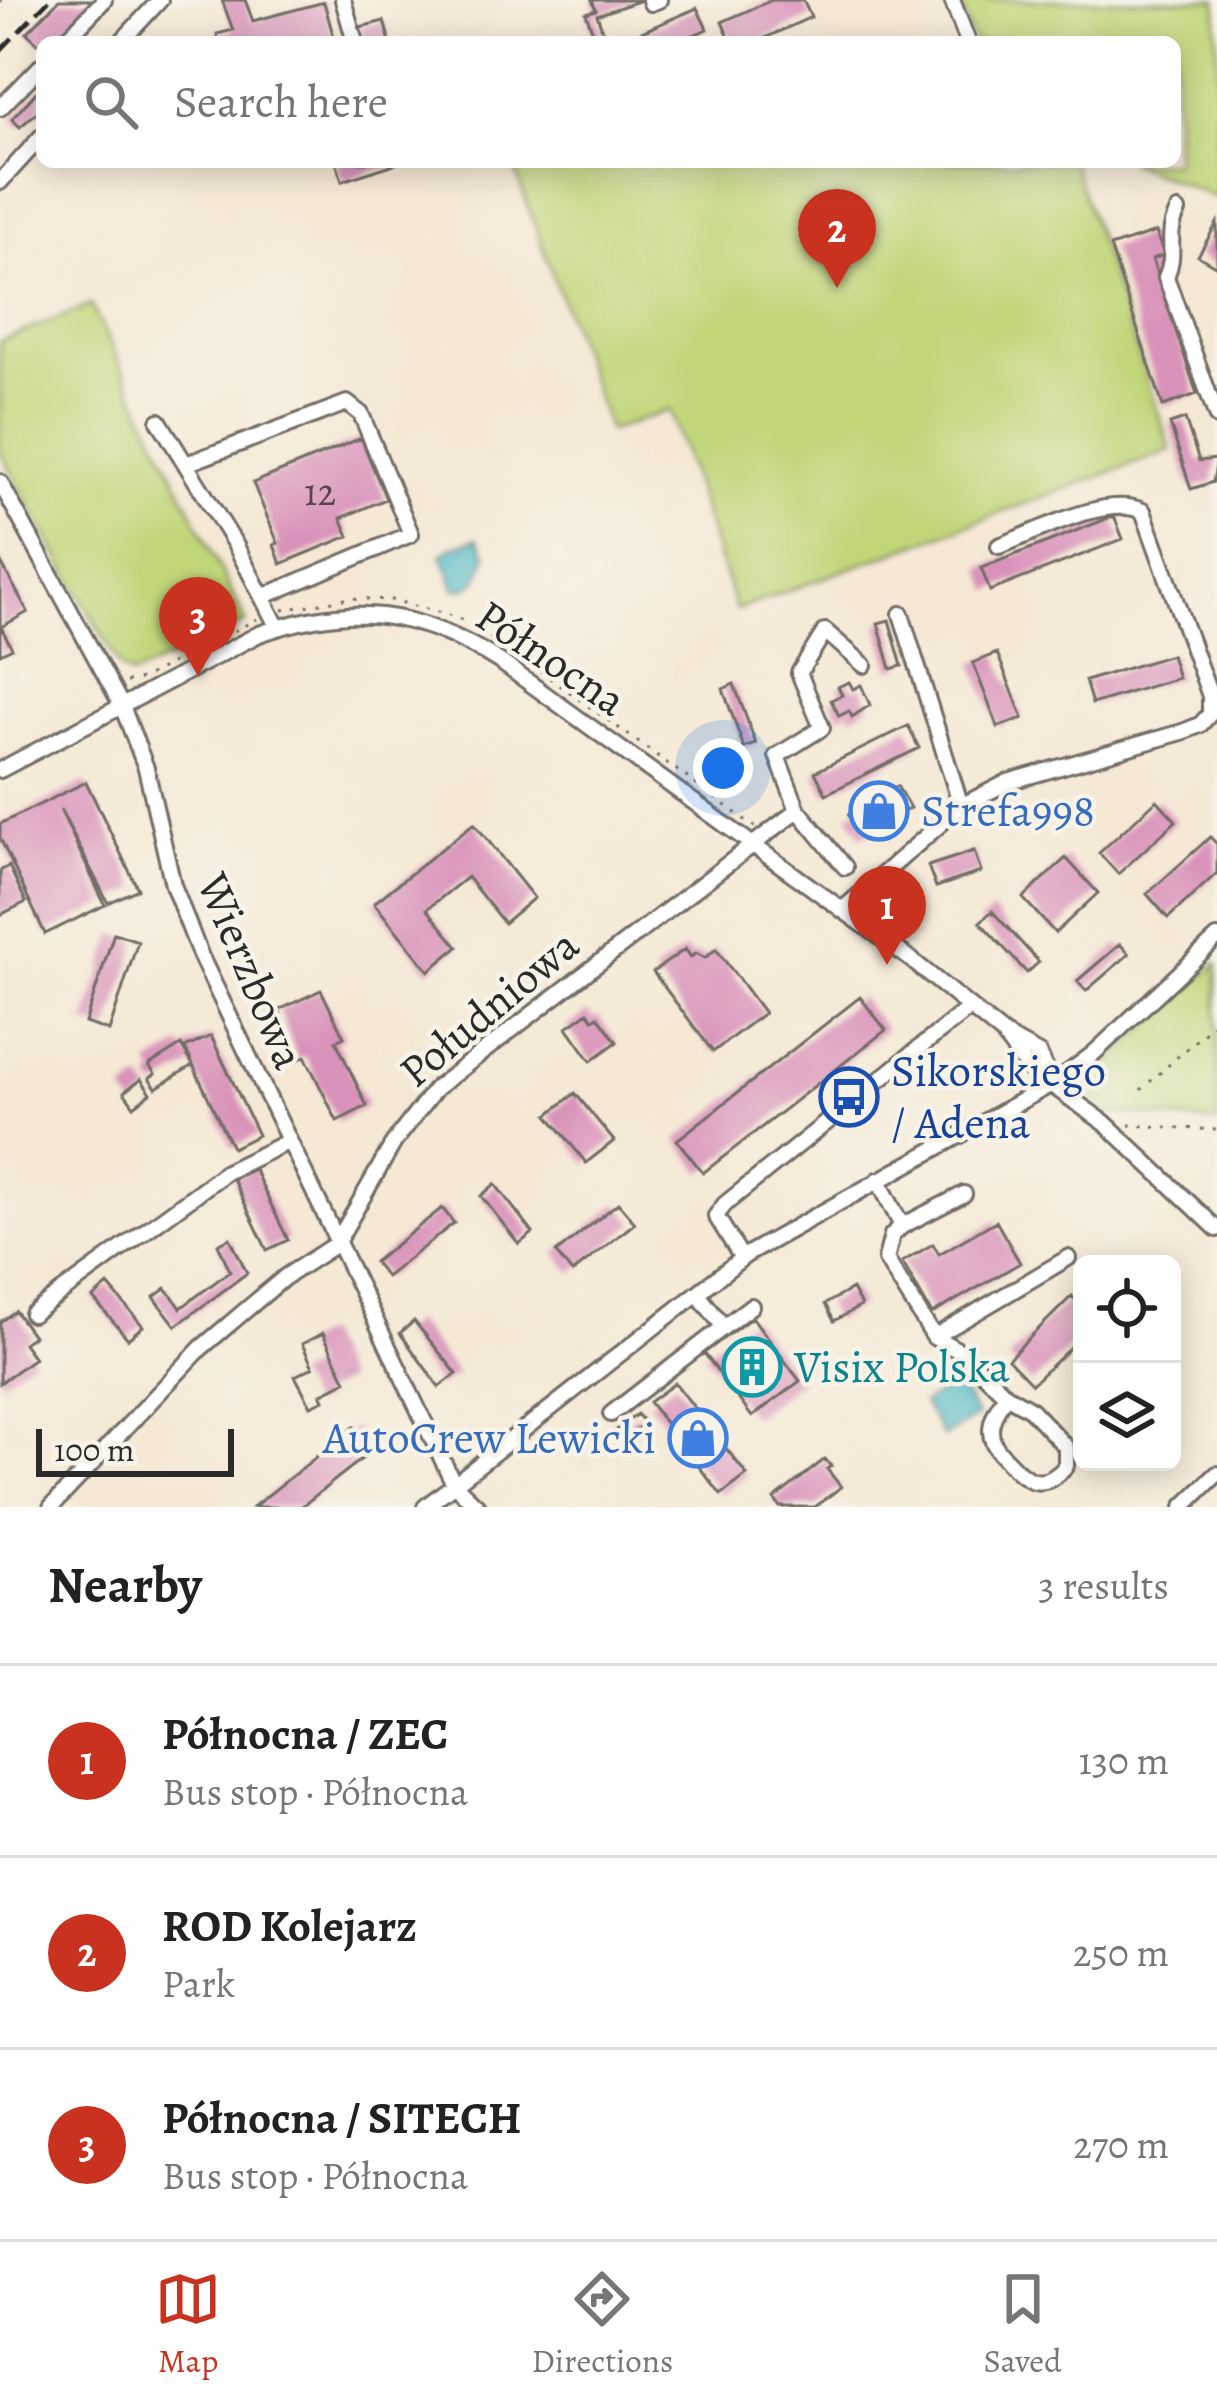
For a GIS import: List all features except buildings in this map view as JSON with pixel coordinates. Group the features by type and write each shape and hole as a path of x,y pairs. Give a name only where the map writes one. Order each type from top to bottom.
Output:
{"street":[{"path":"70,36 104,0"},
{"path":"127,36 160,0"},
{"path":"344,0 353,36"},
{"path":"952,0 966,36"},
{"path":"0,108 36,71"},
{"path":"0,182 36,143"},
{"path":"1178,211 1169,228 1173,262 1166,277 1217,417"},
{"path":"186,464 347,403 361,414 411,534 262,597"},
{"path":"160,422 274,621"},
{"name":"Wierzbowa","path":"0,482 122,706 146,768 182,911 287,1142 454,1484"},
{"path":"842,910 961,806 1008,782 1183,732 1200,725 1210,714 1210,696 1143,511 1128,504 1104,507 999,546"},
{"name":"Północna","path":"0,770 274,621 363,613 414,621 460,636 758,840 969,1009 1044,1060"},
{"path":"901,614 961,806"},
{"path":"845,868 798,810 777,756 822,728 799,673 825,631 864,664"},
{"name":"Południowa","path":"51,1507 201,1348 285,1277 336,1244 394,1142 436,1088 798,810"},
{"path":"425,1507 742,1258 1053,1084 1217,938"},
{"path":"742,1258 716,1216 725,1204 969,1009"},
{"name":"Północna","path":"1004,1035 1028,1068 1105,1123 1217,1229"},
{"path":"1053,1084 1044,1060 1082,1062"},
{"path":"1019,1104 1028,1068"},
{"path":"32,1314 226,1172 287,1142"},
{"path":"878,1180 902,1226"},
{"path":"964,1194 902,1226 892,1235 886,1259 934,1337 963,1353 1006,1395 1030,1409 1066,1447 1066,1466 1058,1474 1032,1482 1022,1478 993,1445 990,1427 1006,1395"},
{"path":"934,1337 1068,1258"},
{"path":"697,1293 723,1326"},
{"path":"611,1414 751,1306"},
{"path":"1183,1507 1217,1474"},
{"path":"454,1484 478,1507"}],"path":[{"path":"120,677 131,684 274,621 349,598 392,600 457,617 521,657 758,840"},
{"path":"1142,1090 1217,1021"},
{"path":"1105,1123 1217,1130"}],"green space":[{"path":"958,0 1217,0 1217,198 1143,168 1181,168 1181,36 972,36"},
{"path":"514,168 1074,168 1171,450 736,610 670,410 609,431"},
{"path":"91,305 246,622 132,676 121,669 0,452 0,341"},
{"path":"1217,964 1217,1123 1107,1112 1081,1087"}],"water":[{"path":"477,538 487,555 480,574 469,587 456,589 442,556"},
{"path":"958,1383 977,1417 943,1437 923,1403"}],"railway":[{"path":"0,51 49,0"}],"place":[{"name":"ROD Kolejarz","path":"837,288"},
{"name":"Północna / SITECH","path":"198,676"},
{"name":"Strefa998","path":"879,811"},
{"name":"Północna / ZEC","path":"887,965"},
{"name":"Sikorskiego / Adena","path":"849,1097"},
{"name":"Visix Polska","path":"752,1367"},
{"name":"AutoCrew Lewicki","path":"698,1438"}]}
